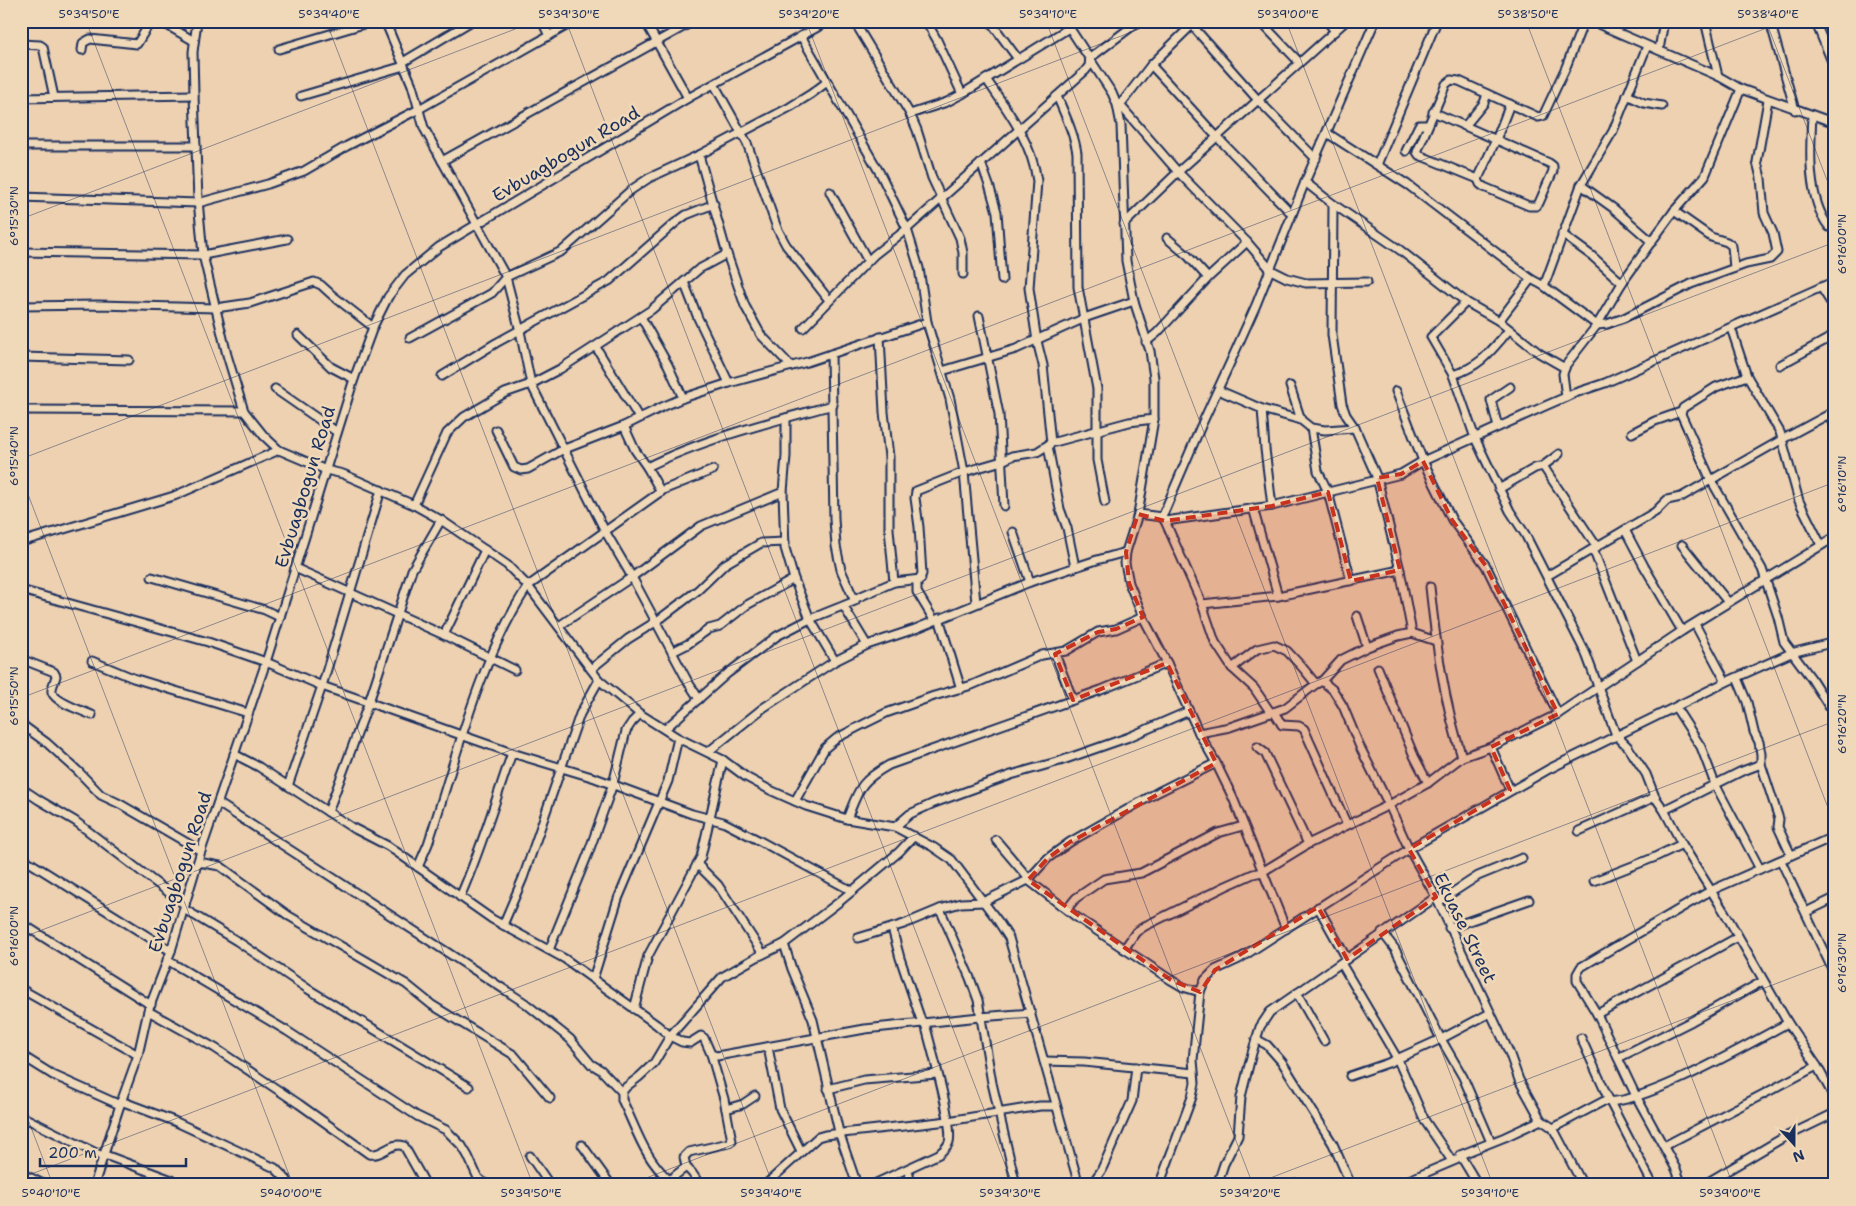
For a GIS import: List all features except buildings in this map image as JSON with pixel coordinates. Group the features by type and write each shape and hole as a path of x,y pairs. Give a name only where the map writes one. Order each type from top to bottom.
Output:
{"street":[{"path":"82,50 83,43 90,39 138,44 151,21"},
{"path":"160,21 194,40"},
{"path":"197,21 194,40 194,95 198,203 203,255 227,355 244,411 264,436 279,450 326,470 343,474 414,505 441,520 507,565 528,586 599,680 640,714 678,738 723,760 770,790 820,812 847,819 895,827 914,836 952,860 1009,938 1079,1185"},
{"path":"280,49 374,21"},
{"path":"385,21 403,64 424,128 506,277 531,384 562,450 605,531 699,699"},
{"path":"542,21 549,36"},
{"path":"21,196 198,203 268,184 304,171 575,21"},
{"path":"645,21 688,98"},
{"path":"442,161 694,21"},
{"name":"Evbuagbogun Road","path":"94,1185 120,1103 138,1055 149,1008 171,951 201,852 266,662 354,379 373,327 388,297 406,275 439,247 688,98 830,21"},
{"path":"854,21 918,130 932,178 960,238 963,253 963,274"},
{"path":"926,21 962,94"},
{"path":"990,21 1018,59"},
{"path":"803,328 868,261 907,229 1089,66 1090,58 1139,21"},
{"path":"1260,21 1299,62"},
{"path":"1326,21 1335,31"},
{"path":"1124,224 1178,172 1346,21"},
{"path":"1347,825 1304,729 1293,725 1282,725 1254,688 1232,668 1215,642 1202,604 1164,519 1201,426 1271,270 1305,182 1375,21"},
{"path":"1377,165 1436,21"},
{"path":"1433,112 1553,166 1553,171 1536,206 1529,206 1484,187 1478,179 1419,155 1417,152 1418,147 1433,112 1446,84 1451,80 1459,81 1538,117 1543,116 1566,68 1584,21"},
{"path":"1591,21 1718,76 1741,89 1835,123"},
{"path":"1659,50 1664,21"},
{"path":"1705,21 1718,76"},
{"path":"1770,21 1795,110"},
{"path":"1815,21 1835,69"},
{"path":"301,96 403,64 470,22"},
{"path":"1286,929 1216,762 1199,733 1167,663 1142,617 1130,584 1125,563 1126,552 1138,514 1154,419 1154,378 1150,351 1134,301 1126,261 1121,125 1118,105 1151,65 1192,23 1258,100 1316,159"},
{"path":"910,114 962,94 1018,59 1067,24 1118,105 1178,172 1247,242 1271,270 1287,278 1306,283 1367,282"},
{"path":"801,36 852,122 881,175 907,229 919,268 927,322 950,399 964,472 976,603"},
{"path":"21,44 43,47 54,97"},
{"path":"1544,286 1581,185 1613,131 1647,46"},
{"path":"1151,65 1217,137 1292,214"},
{"path":"986,79 1020,129 1036,169 1037,181 1028,288 1043,365 1049,444 1060,509 1067,528 1075,567"},
{"path":"410,338 492,293 506,277 562,251 631,190 649,178 699,155 811,94 827,82"},
{"path":"714,84 747,142 777,228 786,245 829,300"},
{"path":"1566,397 1563,374 1565,368 1597,325 1622,283 1674,211 1705,176 1741,89"},
{"path":"1464,126 1484,103 1487,94"},
{"path":"21,98 194,95"},
{"path":"1057,96 1069,124 1077,153 1078,287 1097,389 1097,460 1105,502"},
{"path":"1627,96 1644,103 1662,106"},
{"path":"1327,133 1408,185 1531,279 1544,286 1597,325 1607,324 1624,318 1691,284 1734,268 1770,259 1777,252 1773,233 1764,212 1757,162 1768,100"},
{"path":"1478,179 1510,104"},
{"path":"1812,116 1810,164 1817,199 1823,220 1829,227 1835,226"},
{"path":"1406,151 1419,125 1428,125"},
{"path":"21,146 196,146"},
{"path":"699,155 714,204 726,254 744,306 760,335 791,366"},
{"path":"981,163 997,212 1002,280"},
{"path":"1305,182 1333,204 1400,250 1466,302 1499,322 1540,353 1565,368"},
{"path":"1581,185 1613,208 1652,242"},
{"path":"830,192 868,261"},
{"path":"442,376 496,343 609,280 675,222 686,215 714,204"},
{"path":"1333,204 1332,335 1342,404 1346,416 1355,428 1377,478 1400,570 1412,633"},
{"path":"1674,211 1711,237 1727,242 1732,246 1734,268"},
{"path":"1562,234 1592,256 1622,283"},
{"path":"1167,238 1188,256 1208,278"},
{"path":"21,252 203,255 287,239"},
{"path":"1146,342 1157,333 1208,278 1247,242"},
{"path":"414,505 447,433 464,416 505,393 531,384 560,369 596,347 641,317 699,269 726,254"},
{"path":"1499,322 1531,279"},
{"path":"1138,514 1164,519 1272,506 1377,478 1401,474 1423,461 1498,427 1566,397 1605,383 1835,281"},
{"path":"21,306 98,305 216,308 250,303 314,282 321,285 373,327"},
{"path":"684,282 698,318 729,383"},
{"path":"1821,287 1835,309"},
{"path":"942,371 1037,341 1084,319 1134,301"},
{"path":"1466,302 1430,337 1453,375 1476,438 1499,489 1547,576 1586,654 1616,735 1628,747 1641,768 1682,844 1725,913 1788,1023 1817,1066 1835,1099"},
{"path":"979,316 999,414 1004,506"},
{"path":"641,317 668,365 683,398"},
{"path":"496,430 514,467 518,470 528,468 562,450 624,426 683,398 831,354 850,346 927,322"},
{"path":"1731,328 1748,376 1783,439 1799,501 1820,545"},
{"path":"1453,375 1478,364 1509,330"},
{"path":"298,335 331,367 354,379"},
{"path":"1780,365 1835,335"},
{"path":"880,337 884,412 889,457 889,529 894,582"},
{"path":"596,347 639,418"},
{"path":"665,729 728,673 776,636 855,602 842,570 836,546 831,354"},
{"path":"21,357 129,360"},
{"path":"1632,433 1655,421 1681,412 1683,408 1716,388 1748,376"},
{"path":"1290,386 1301,420"},
{"path":"1498,427 1490,400 1510,387"},
{"path":"275,389 337,432"},
{"path":"1218,390 1262,409 1301,420 1311,428 1325,430 1355,428"},
{"path":"1396,391 1423,461 1452,520 1486,566 1558,714"},
{"path":"647,467 709,442 833,405"},
{"path":"1262,409 1272,506"},
{"path":"21,410 244,411"},
{"path":"1681,412 1711,480 1767,579 1784,642 1812,678 1835,716"},
{"path":"1547,576 1655,512 1667,500 1681,497 1832,413 1835,428"},
{"path":"786,418 786,456 783,492 785,542 794,579 810,620 834,661"},
{"path":"961,689 936,620 917,592 917,583 921,579 922,565 915,492 964,472 1002,462 1012,456 1037,452 1049,444 1098,430 1154,419"},
{"path":"624,426 635,450 661,492"},
{"path":"1311,428 1318,471 1328,492 1351,581"},
{"path":"21,542 174,496 279,450"},
{"path":"1499,489 1535,468 1544,466 1559,454"},
{"path":"1544,466 1595,548 1637,661"},
{"path":"418,867 428,844 464,735 475,694 489,658 514,608 528,586 585,548 605,531 661,492 713,470"},
{"path":"288,786 322,686 381,490"},
{"path":"559,626 632,577 701,526 783,492"},
{"path":"1253,508 1278,596"},
{"path":"328,812 369,702 412,570 441,520"},
{"path":"1625,530 1682,631"},
{"path":"1013,532 1030,582"},
{"path":"1124,948 1136,932 1145,926 1226,886 1262,872 1308,844 1390,805 1428,783 1462,757 1491,747 1558,714 1682,631 1820,545 1835,538"},
{"path":"591,670 628,639 657,621 698,590 725,564 761,543 785,542"},
{"path":"1682,545 1728,602"},
{"path":"444,635 485,550"},
{"path":"708,752 763,708 834,661 867,645 936,620 1030,582 1126,552"},
{"path":"295,568 444,635 515,670"},
{"path":"1202,604 1278,596 1400,570"},
{"path":"152,577 265,610 280,617"},
{"path":"672,652 688,644 708,629 720,626 747,605 794,579"},
{"path":"854,599 894,582 921,579"},
{"path":"1430,587 1436,641 1449,710 1462,757"},
{"path":"21,590 208,642 266,662 322,686 512,753 613,784 723,822 852,891"},
{"path":"844,607 867,645"},
{"path":"1357,616 1367,646"},
{"path":"795,801 825,748 837,738 886,713 934,696 961,689 1036,658 1066,651 1098,632 1116,629 1142,617"},
{"path":"1695,624 1726,682"},
{"path":"1199,733 1230,727 1285,708 1319,683 1341,660 1367,646 1412,633 1436,641"},
{"path":"1158,1185 1164,1176 1192,1097 1195,1083 1193,1060 1200,992 1206,980 1215,970 1239,959 1409,849 1510,790 1616,735 1676,708 1726,682 1791,653 1835,642"},
{"name":"Ekuase Street","path":"1232,668 1256,649 1274,645 1287,651 1319,683 1333,690 1343,706 1360,747 1390,805 1409,849 1437,899 1509,1052 1520,1080 1541,1120 1553,1128 1583,1185"},
{"path":"1055,654 1073,700"},
{"path":"21,659 54,672 56,676 52,690 54,695 73,708 92,714"},
{"path":"92,661 133,678 248,713"},
{"path":"847,819 861,785 890,765 1073,700 1167,663"},
{"path":"1378,668 1414,756 1428,783"},
{"path":"1737,678 1747,702 1754,732 1759,742 1762,754 1761,764 1780,819 1778,827 1792,855"},
{"path":"503,925 523,878 580,714 599,680"},
{"path":"1676,708 1701,747 1715,784 1760,869"},
{"path":"895,827 910,814 934,803 1011,775 1129,737 1190,711"},
{"path":"549,950 588,854 613,784 626,731 640,714"},
{"path":"21,724 47,743 101,795 120,804 201,852"},
{"path":"593,979 618,899 661,802 678,738"},
{"path":"1257,747 1265,753 1308,844"},
{"path":"1491,747 1510,790"},
{"path":"460,897 482,847 512,753"},
{"path":"234,754 351,827 388,846 503,925 565,959 670,1036 682,1042 690,1043 701,1036 704,1038 711,1054 726,1108 732,1142 689,1152 684,1157 686,1167 700,1185"},
{"path":"634,1008 648,956 701,856 723,760"},
{"path":"858,938 892,928 940,909 961,904 983,902 1028,879 1048,858 1070,842 1158,792 1216,762"},
{"path":"1664,810 1715,784 1761,764"},
{"path":"21,788 75,821 185,907 308,989 469,1086"},
{"path":"1579,832 1655,797"},
{"path":"218,802 525,1003 570,1039 591,1064 601,1070 622,1092"},
{"path":"1066,909 1076,898 1104,879 1141,873 1218,833 1243,826"},
{"path":"686,1167 666,1182 647,1156 622,1100 622,1092 654,1062 670,1036 722,977 784,944 900,852 914,836"},
{"path":"1682,1185 1676,1169 1636,1096 1597,1014 1577,980 1577,974 1581,967 1710,891 1835,836"},
{"path":"996,840 1028,879 1066,909 1171,980 1183,987 1200,992"},
{"path":"1594,882 1682,844"},
{"path":"21,857 171,951"},
{"path":"1217,1185 1224,1164 1238,1136 1242,1097 1256,1039 1263,1020 1270,1012 1344,961 1382,932 1478,876 1522,858"},
{"path":"1781,861 1806,912 1832,957 1835,975"},
{"path":"198,862 220,866 289,916 406,984 432,1005 514,1055 550,1098"},
{"path":"697,864 718,885 763,954"},
{"path":"1806,912 1835,898"},
{"path":"1449,928 1529,900"},
{"path":"1318,907 1344,961 1397,1058 1425,1121 1452,1162"},
{"path":"940,909 978,1000 992,1083 1016,1185"},
{"path":"21,923 149,1008 215,1048 369,1154 378,1155 393,1145 404,1146 426,1185"},
{"path":"872,1185 908,1170 939,1154 947,1148 950,1141 948,1121 924,1023 900,958 892,928"},
{"path":"1382,932 1395,949 1441,1039 1463,1077 1491,1142"},
{"path":"1597,1014 1738,937"},
{"path":"784,944 812,1020 839,1132 857,1185"},
{"path":"167,960 287,1031 417,1116 446,1130 468,1156 478,1178 487,1185"},
{"path":"1618,1058 1692,1021 1763,981"},
{"path":"21,989 138,1055"},
{"path":"1297,993 1324,1041"},
{"path":"711,1054 717,1056 865,1029 980,1016 1031,1013"},
{"path":"1350,1076 1441,1039 1490,1013"},
{"path":"1553,1128 1604,1101 1610,1102 1645,1094 1684,1077 1788,1023"},
{"path":"1580,1038 1610,1102 1653,1185"},
{"path":"1256,1039 1267,1046 1282,1062 1333,1144 1351,1185"},
{"path":"768,1047 780,1109 802,1151"},
{"path":"21,1055 53,1075 120,1103 174,1122 275,1168 286,1180 284,1185"},
{"path":"1044,1061 1084,1062 1194,1073"},
{"path":"1664,1146 1817,1066"},
{"path":"1091,1185 1101,1171 1116,1133 1132,1101 1136,1067"},
{"path":"828,1089 864,1080 937,1074"},
{"path":"726,1108 743,1104 755,1096"},
{"path":"765,1185 818,1137 839,1132 948,1121 1040,1106 1056,1106"},
{"path":"1703,1185 1781,1139 1835,1113"},
{"path":"21,1116 104,1156 185,1185"},
{"path":"1478,1185 1460,1155 1541,1120"},
{"path":"582,1145 611,1185"},
{"path":"530,1156 550,1185"},
{"path":"1397,1185 1463,1158"},
{"path":"908,1170 911,1185"},
{"path":"21,1173 45,1185"}],"highlighted area":[{"path":"1423,461 1452,520 1486,566 1558,714 1491,747 1510,790 1409,849 1436,897 1347,959 1318,907 1215,970 1200,992 1171,980 1028,880 1048,858 1070,842 1216,763 1167,663 1073,700 1055,654 1098,632 1116,629 1143,617 1129,583 1126,552 1138,514 1165,521 1272,506 1328,492 1351,581 1400,570 1377,478 1401,474"}]}
